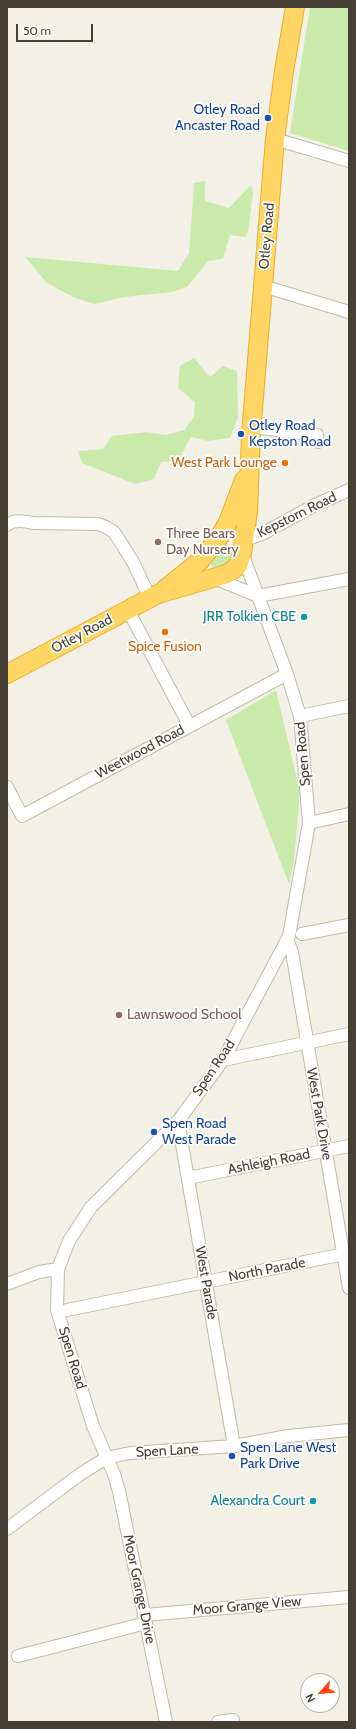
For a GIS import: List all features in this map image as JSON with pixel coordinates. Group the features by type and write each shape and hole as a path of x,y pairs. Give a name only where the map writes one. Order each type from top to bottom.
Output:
{"highway":[{"name":"Otley Road","path":"154,596 227,574 238,566 243,547 248,512 252,427 275,139 284,71 295,7"},
{"name":"Otley Road","path":"7,674 154,596 200,561 220,536 228,522 250,466"},
{"path":"220,536 243,547"},
{"path":"200,561 214,578"}],"street":[{"path":"275,139 349,161"},
{"path":"263,286 349,312"},
{"path":"252,427 317,435 318,442"},
{"name":"Kepstorn Road","path":"243,547 262,534 315,505 349,490"},
{"path":"7,525 11,522 26,521 33,523 94,524 106,527 114,532 154,596"},
{"name":"Spen Road","path":"106,1458 93,1426 57,1310 58,1269 70,1241 91,1207 178,1121 223,1060 289,936 309,823 300,716 287,674 258,596 243,547"},
{"path":"214,578 258,596 349,579"},
{"path":"128,610 189,725"},
{"name":"Weetwood Road","path":"7,787 22,816 189,725 287,674"},
{"path":"300,716 349,706"},
{"path":"309,823 349,814"},
{"path":"302,934 349,925"},
{"name":"West Park Drive","path":"287,940 292,952 326,1151 346,1254 349,1288"},
{"path":"223,1060 349,1034"},
{"name":"West Parade","path":"178,1121 234,1446"},
{"name":"Ashleigh Road","path":"188,1178 349,1146"},
{"name":"North Parade","path":"67,1310 346,1254"},
{"path":"7,1284 39,1272 58,1269"},
{"name":"Spen Lane","path":"7,1528 79,1475 106,1458 130,1453 234,1446 288,1436 349,1430"},
{"name":"Moor Grange Drive","path":"106,1458 114,1474 119,1491 166,1722"},
{"name":"Moor Grange View","path":"18,1656 145,1619 349,1597"},
{"path":"218,1722 233,1720"}],"green space":[{"path":"310,7 349,7 349,151 290,133"},
{"path":"205,181 205,201 229,208 251,185 253,193 248,232 245,237 230,235 223,259 208,261 187,287 172,292 124,297 94,304 73,297 47,283 25,257 178,271 189,253 194,183"},
{"path":"194,358 210,377 223,366 237,371 238,417 230,438 208,441 191,437 178,461 161,462 154,479 135,484 82,463 78,451 103,449 112,436 146,432 166,435 184,430 194,417 195,402 178,388 180,366"},
{"path":"227,543 232,548 230,560 223,567 215,570 210,560 211,557 220,544"},
{"path":"276,690 300,792 294,861 289,884 226,720"}],"place":[{"name":"Otley Road Ancaster Road","path":"268,118"},
{"name":"Otley Road Kepston Road","path":"241,434"},
{"name":"West Park Lounge","path":"285,463"},
{"name":"Three Bears Day Nursery","path":"158,542"},
{"name":"JRR Tolkien CBE","path":"304,617"},
{"name":"Spice Fusion","path":"165,632"},
{"name":"Lawnswood School","path":"119,1015"},
{"name":"Spen Road West Parade","path":"154,1132"},
{"name":"Spen Lane West Park Drive","path":"232,1456"},
{"name":"Alexandra Court","path":"313,1501"}]}
